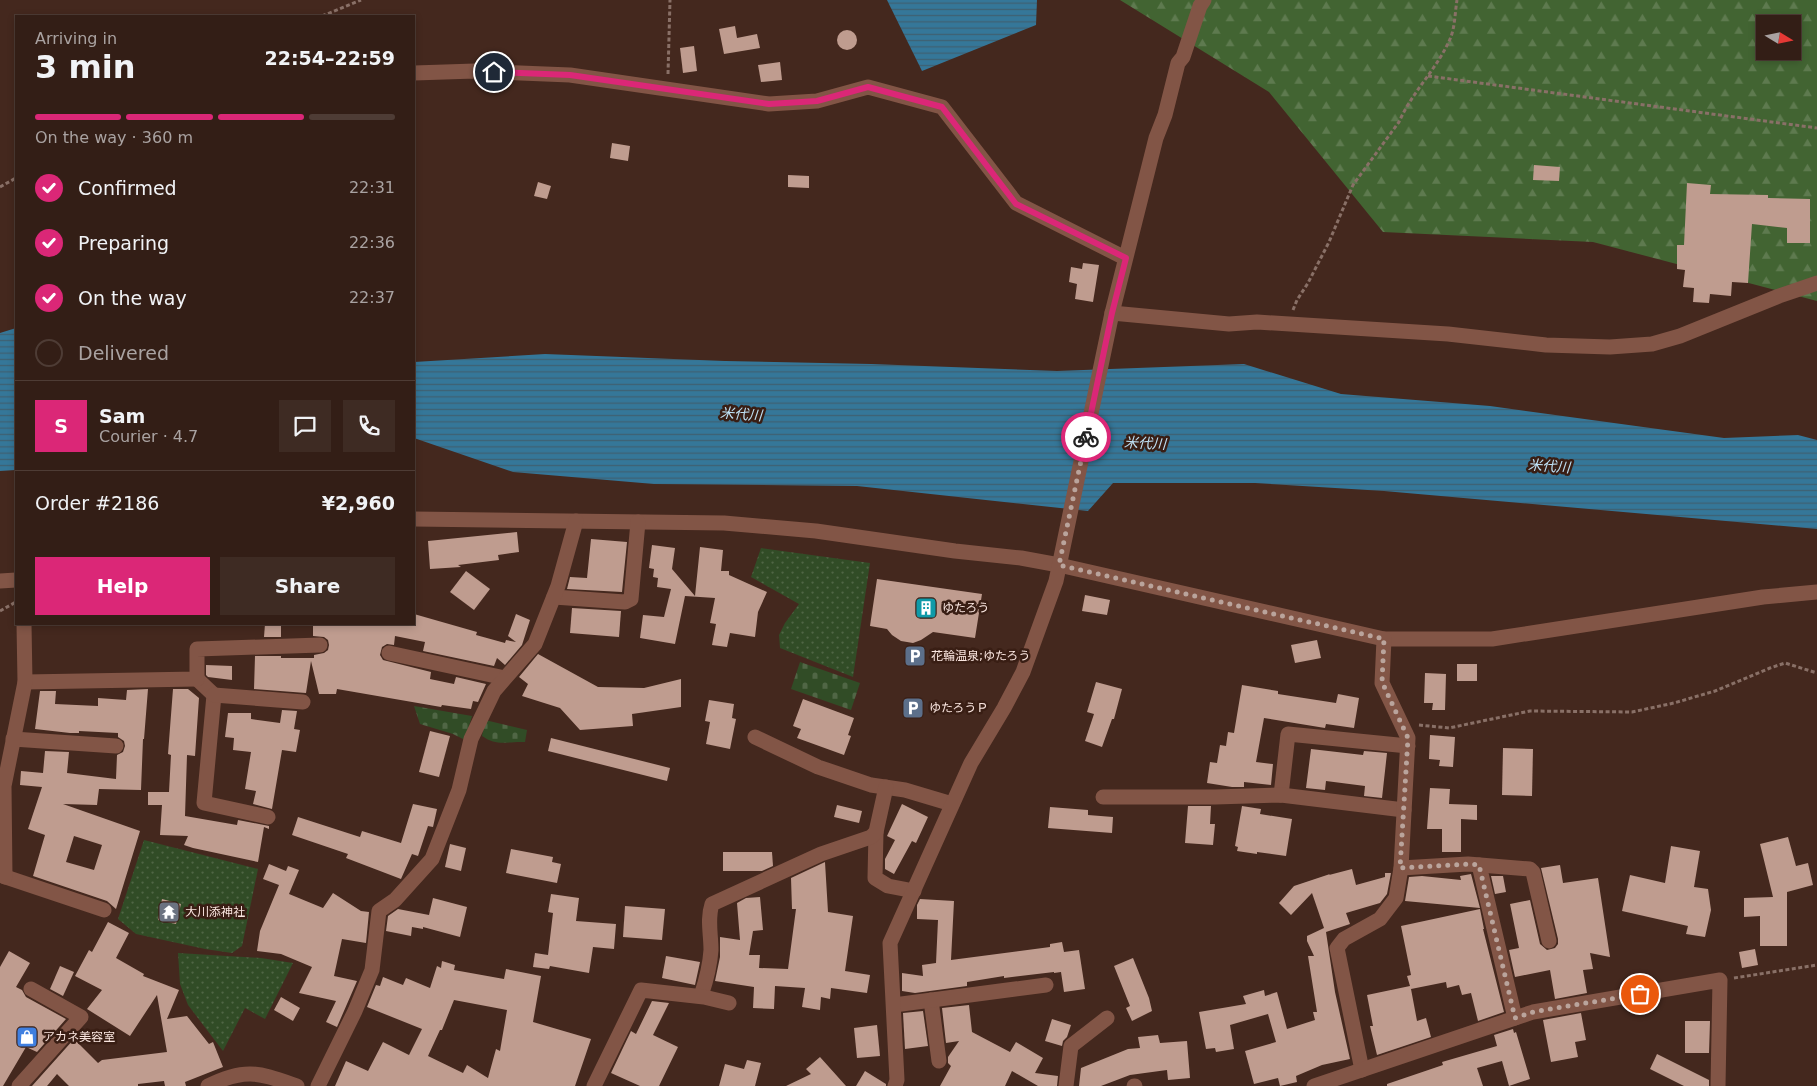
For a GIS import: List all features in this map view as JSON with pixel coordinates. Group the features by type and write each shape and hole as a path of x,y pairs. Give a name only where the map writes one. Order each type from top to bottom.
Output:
{"street":[{"path":"895,1086 897,1080 890,943 971,762 1004,708 1023,672 1056,581 1110,319 1172,83 1178,63 1183,57 1200,6 1204,0"},
{"path":"415,73 475,71 570,75 769,104 817,101 868,87 942,107 1016,204 1126,258"},
{"path":"1110,319 1229,324 1257,322 1448,334 1546,345 1610,347 1652,344 1680,336 1779,296 1817,283"},
{"path":"415,519 724,522 816,531 955,551 1021,558 1059,565 1384,639 1492,640 1763,596 1817,592"},
{"path":"318,1086 355,1011 372,970 379,911 395,900 432,859 459,790 471,739 494,691 535,644 554,597 576,521"},
{"path":"554,597 625,602 631,599 638,522"},
{"path":"0,581 15,580"},
{"path":"24,625 25,682 4,786 3,876 104,910"},
{"path":"1362,1070 1337,948 1344,939 1380,919 1396,898 1400,868 1408,738 1382,682 1384,639"},
{"path":"197,679 197,649 320,644"},
{"path":"389,653 505,678"},
{"path":"25,682 197,679 214,695 304,702"},
{"path":"214,695 204,803 268,817"},
{"path":"1281,795 1288,734 1408,746"},
{"path":"755,737 818,767 871,785 904,790 952,804"},
{"path":"13,739 116,746"},
{"path":"886,787 876,832 875,878 888,886 914,890"},
{"path":"1103,797 1281,795 1404,810"},
{"path":"701,996 707,979 711,949 709,913 712,904 821,854 871,837 876,832"},
{"path":"1400,868 1468,864 1530,869 1533,872 1549,941"},
{"path":"1479,865 1515,1018"},
{"path":"1314,1086 1533,1012 1720,980 1718,1086"},
{"path":"894,1005 1046,985"},
{"path":"19,1086 81,1017 31,989"},
{"path":"594,1086 641,990 701,996 729,1003"},
{"path":"931,1000 939,1060"},
{"path":"1066,1086 1071,1046 1107,1018"},
{"path":"208,1086 230,1075 248,1073 274,1078 297,1086"}],"path":[{"path":"324,15 361,0"},
{"path":"670,0 668,77 671,89"},
{"path":"1288,325 1297,300 1329,242 1353,185 1399,122 1404,110 1428,76 1451,38 1457,0"},
{"path":"1428,76 1817,128"},
{"path":"0,187 15,179"},
{"path":"0,611 15,603"},
{"path":"1402,724 1449,728 1530,711 1632,712 1674,703 1715,691 1785,663 1817,673"},
{"path":"1720,980 1817,964"}],"green space":[{"path":"1120,0 1817,0 1817,301 1593,242 1383,232 1269,92"},
{"path":"761,548 870,563 853,677 780,648 779,635 799,604 751,577"},
{"path":"800,662 860,683 851,710 791,689"},
{"path":"414,706 472,716 465,740 453,734 420,724"},
{"path":"485,720 527,730 525,742 498,742 482,736"},
{"path":"144,840 258,869 242,946 232,953 136,934 118,919"},
{"path":"178,953 261,958 293,963 265,1019 245,1008 223,1051 188,1005 180,984"}],"water":[{"path":"887,0 1037,0 1036,25 922,71"},
{"path":"15,328 15,470 0,471 0,333"},
{"name":"米代川","path":"545,354 1057,371 1244,364 1341,394 1490,406 1724,438 1798,435 1817,440 1817,529 1384,491 1255,483 1113,483 1088,511 857,486 654,484 513,472 415,438 415,362"}],"building":[{"path":"735,26 737,38 757,34 760,48 724,54 719,29"},
{"path":"847,30 854,33 857,40 854,47 847,50 840,47 837,40 840,33"},
{"path":"694,46 697,71 683,73 680,48"},
{"path":"780,62 782,80 761,82 758,65"},
{"path":"612,143 630,146 628,161 610,158"},
{"path":"1534,165 1560,167 1559,181 1533,180"},
{"path":"788,175 809,176 809,188 788,187"},
{"path":"538,182 551,186 547,199 534,196"},
{"path":"1687,183 1711,185 1710,194 1768,195 1768,198 1810,199 1810,243 1787,243 1787,228 1752,224 1748,283 1732,282 1731,296 1710,294 1709,303 1693,302 1694,288 1683,287 1685,270 1677,269 1677,245 1684,245"},
{"path":"1083,263 1099,265 1093,302 1075,299 1077,284 1069,282 1071,267 1082,269"},
{"path":"517,532 519,552 498,555 499,560 458,565 461,567 430,569 428,541"},
{"path":"591,539 627,542 622,592 567,589 570,577 587,578"},
{"path":"652,545 675,548 672,569 695,596 700,547 723,550 721,571 729,571 729,575 767,592 758,612 755,637 730,633 727,647 712,645 716,624 710,623 715,598 685,596 675,644 640,638 643,615 664,617 671,589 657,587 658,578 653,577 654,569 649,568"},
{"path":"466,571 490,589 474,610 450,592"},
{"name":"ゆたろう","path":"877,579 982,594 975,638 933,632 913,643 901,641 887,629 870,626"},
{"path":"1085,595 1110,600 1107,615 1082,611"},
{"path":"572,608 621,611 619,637 570,633"},
{"path":"415,614 477,632 476,635 505,643 506,640 516,642 508,636 516,614 530,620 522,645 505,665 497,658 494,666 423,651 425,642 395,636 394,645 387,644 382,647 380,655 383,660 431,672 430,679 454,684 456,677 486,684 478,702 473,701 471,709 442,705 441,707 337,689 336,694 319,694 311,661 306,693 254,689 255,656 314,658 314,655 328,650 329,645 328,640 324,637 313,636 313,625 415,625"},
{"path":"265,625 281,625 281,637 264,637"},
{"path":"1317,640 1321,658 1295,663 1291,645"},
{"path":"538,654 598,687 644,688 681,679 681,707 632,714 633,726 580,730 560,708 522,696 528,684 519,677"},
{"path":"1457,664 1477,664 1477,681 1457,681"},
{"path":"206,665 232,666 232,680 208,677 206,675"},
{"path":"1425,673 1446,674 1445,710 1432,710 1433,703 1424,703"},
{"path":"1096,682 1122,689 1114,719 1112,719 1102,747 1085,741 1094,714 1087,712"},
{"path":"1242,685 1278,691 1278,694 1336,703 1338,694 1359,698 1354,728 1326,724 1325,728 1264,718 1256,762 1273,764 1271,785 1244,782 1244,787 1232,787 1207,783 1210,762 1217,763 1220,745 1226,746 1228,732 1234,733"},
{"path":"148,689 143,739 141,790 99,789 97,805 63,804 140,831 116,909 107,901 33,876 45,835 28,829 42,787 20,785 21,771 43,773 45,751 69,752 67,773 116,779 117,755 123,752 125,746 124,741 118,737 118,733 79,731 79,733 70,733 35,729 40,691 56,691 55,704 98,706 98,698 126,700 127,690","holes":["74,836 102,845 94,870 66,862"]},
{"path":"173,689 188,689 199,698 195,756 187,755 185,816 237,825 238,820 269,826 269,829 264,827 258,862 184,845 188,836 160,835 162,805 148,805 148,792 169,792 171,755 168,754"},
{"path":"803,699 854,718 848,735 851,736 844,755 797,738 801,729 793,726"},
{"path":"709,700 734,704 732,718 736,719 730,749 706,744 710,722 705,721"},
{"path":"282,710 297,711 294,729 300,730 296,752 282,750 272,809 253,804 256,791 245,789 251,752 233,750 234,738 225,737 228,713 251,713 251,719 280,723"},
{"path":"430,731 450,736 439,777 419,772"},
{"path":"1430,735 1455,737 1453,767 1439,766 1440,760 1429,759"},
{"path":"551,738 670,768 667,781 548,751"},
{"path":"1503,748 1533,749 1532,796 1502,795"},
{"path":"1311,749 1363,755 1364,751 1387,753 1382,798 1364,796 1365,786 1326,781 1325,790 1306,788"},
{"path":"1430,788 1450,789 1449,804 1477,805 1477,820 1461,819 1461,852 1442,852 1442,829 1427,829"},
{"path":"413,804 437,809 433,827 428,826 418,856 412,854 401,879 346,858 348,854 292,835 298,817 360,837 362,831 401,843"},
{"path":"902,804 928,817 916,843 912,841 894,874 885,869 885,859 895,840 887,836"},
{"path":"837,805 862,811 859,823 834,817"},
{"path":"1188,806 1211,806 1210,824 1215,824 1213,845 1185,843"},
{"path":"1242,806 1261,809 1260,814 1292,819 1286,856 1237,851 1238,847 1235,846"},
{"path":"1050,807 1088,810 1088,815 1113,817 1112,833 1048,828"},
{"path":"1788,837 1796,866 1808,863 1813,885 1787,892 1787,946 1760,946 1760,916 1744,917 1744,898 1773,897 1760,844"},
{"path":"450,844 466,848 461,871 445,867"},
{"path":"1671,846 1700,851 1694,887 1708,889 1711,910 1705,937 1686,934 1688,926 1622,911 1630,875 1665,883"},
{"path":"511,849 553,857 552,862 561,864 557,883 506,873"},
{"path":"723,852 772,852 773,866 762,871 723,871"},
{"path":"825,862 828,912 853,916 845,971 870,975 867,993 831,988 830,999 821,997 820,1010 802,1007 805,988 775,986 774,1009 753,1008 754,987 715,981 720,957 720,937 740,940 737,903 746,898 760,897 763,930 753,931 749,955 760,955 759,968 788,969 796,909 792,909 791,878"},
{"path":"269,864 286,871 288,866 299,870 289,894 323,908 333,893 361,911 369,912 366,943 342,939 334,976 357,981 337,1027 326,1022 336,1001 299,993 312,967 281,954 257,951 260,931 279,885 263,879"},
{"path":"1560,865 1563,883 1598,878 1610,957 1590,953 1593,969 1583,970 1587,993 1555,999 1550,970 1515,977 1509,950 1519,948 1510,904 1530,900 1540,944 1547,950 1555,948 1558,944 1558,939 1541,868"},
{"path":"1352,869 1356,885 1385,877 1385,873 1391,873 1387,894 1380,903 1346,913 1350,924 1326,932 1335,992 1350,1059 1322,1065 1296,1076 1297,1082 1280,1086 1278,1078 1254,1084 1245,1051 1276,1042 1268,1014 1230,1025 1234,1049 1216,1052 1215,1048 1206,1049 1199,1012 1246,1004 1243,996 1264,990 1265,996 1277,992 1287,1029 1315,1020 1313,1012 1317,1012 1308,956 1314,956 1307,941 1307,936 1324,928 1312,893 1291,915 1279,903 1294,886"},
{"path":"1471,874 1480,908 1405,901 1409,877 1422,876 1461,880 1460,876"},
{"path":"1491,876 1503,876 1506,892 1495,894"},
{"path":"551,894 579,898 576,921 616,924 614,949 593,947 589,973 550,966 549,969 533,967 535,953 548,955 553,913 548,912"},
{"path":"433,898 467,907 460,937 423,927 423,929 412,927 411,936 386,931 388,916 398,909 429,915"},
{"name":"大川添神社","path":"162,899 181,904 176,924 158,920"},
{"path":"920,899 954,901 951,960 1050,947 1050,944 1062,942 1064,952 1079,950 1085,989 1064,992 1061,972 1054,972 1004,978 1004,976 967,982 967,986 915,993 902,991 902,973 923,976 922,965 936,963 938,920 917,919 917,905"},
{"path":"625,906 665,909 662,940 623,937"},
{"path":"1480,909 1483,929 1504,1012 1478,1021 1471,993 1462,995 1459,985 1447,988 1446,982 1411,989 1417,1021 1426,1018 1431,1037 1377,1055 1370,1026 1373,1026 1367,995 1410,986 1407,976 1411,975 1401,926"},
{"path":"108,922 129,933 116,958 144,974 143,976 179,990 167,1019 187,1016 209,1044 213,1042 223,1067 185,1082 186,1086 165,1086 164,1081 138,1084 138,1086 69,1086 57,1074 47,1086 32,1086 74,1039 98,1063 102,1060 167,1052 157,995 130,1036 87,1009 102,990 75,976 89,950 92,952"},
{"path":"1755,949 1758,965 1742,968 1739,952"},
{"path":"9,951 30,963 16,987 22,990 26,997 66,1019 37,1052 26,1047 3,1086 0,1086 0,967"},
{"path":"666,956 700,962 695,985 662,978"},
{"path":"1133,958 1149,998 1152,1011 1132,1021 1126,1008 1130,1006 1114,966"},
{"path":"442,961 455,965 454,970 504,979 506,969 541,976 533,1022 591,1039 575,1086 335,1086 346,1061 368,1071 383,1042 409,1055 422,1029 367,1007 376,985 380,986 383,977 403,985 406,978 430,988 437,966 441,968","holes":["454,1000 507,1010 500,1051 496,1049 488,1078 467,1065 463,1073 428,1056 440,1030 442,1030"]},
{"path":"60,966 74,972 63,996 50,989"},
{"path":"281,997 300,1008 293,1021 274,1010"},
{"path":"652,1001 669,1003 653,1035 678,1047 659,1086 640,1086 611,1073 631,1031 636,1034"},
{"path":"969,1005 972,1032 1010,1052 1016,1042 1043,1058 1035,1073 1058,1076 1057,1086 1038,1086 1012,1071 1005,1086 940,1086 951,1066 948,1063 948,1057 959,1041 946,1043 942,1008"},
{"path":"923,1011 928,1046 905,1049 903,1013"},
{"path":"1581,1013 1586,1040 1575,1042 1578,1057 1551,1062 1543,1020"},
{"path":"1052,1019 1071,1025 1062,1046 1045,1041"},
{"path":"1685,1021 1710,1021 1709,1053 1685,1053"},
{"path":"877,1025 880,1056 857,1058 854,1028"},
{"path":"1513,1029 1514,1033 1516,1032 1530,1079 1509,1086 1502,1061 1477,1068 1483,1086 1387,1086 1387,1084 1443,1065 1442,1062 1497,1046 1494,1035"},
{"path":"1158,1035 1160,1043 1187,1041 1190,1078 1168,1080 1167,1070 1130,1075 1101,1086 1079,1086 1081,1068 1128,1049 1140,1048 1138,1037"},
{"path":"1657,1054 1709,1080 1709,1086 1684,1086 1650,1069"},
{"path":"820,1057 846,1086 786,1086 811,1074 806,1069"},
{"path":"747,1060 761,1063 755,1086 719,1086 725,1064 744,1069"},
{"path":"865,1071 886,1084 886,1086 856,1086"}],"way so far":[{"path":"1086,437 1059,565 1384,639 1382,682 1408,738 1400,868 1479,865 1515,1018 1533,1012 1640,994"}],"place":[{"name":"ゆたろう","path":"926,608"},
{"name":"花輪温泉;ゆたろう","path":"915,656"},
{"name":"ゆたろうＰ","path":"913,708"},
{"name":"大川添神社","path":"169,912"},
{"name":"アカネ美容室","path":"27,1037"}],"route":[{"path":"494,72 570,75 769,104 817,101 868,87 942,107 1016,204 1126,258 1112,313 1086,437"}]}
